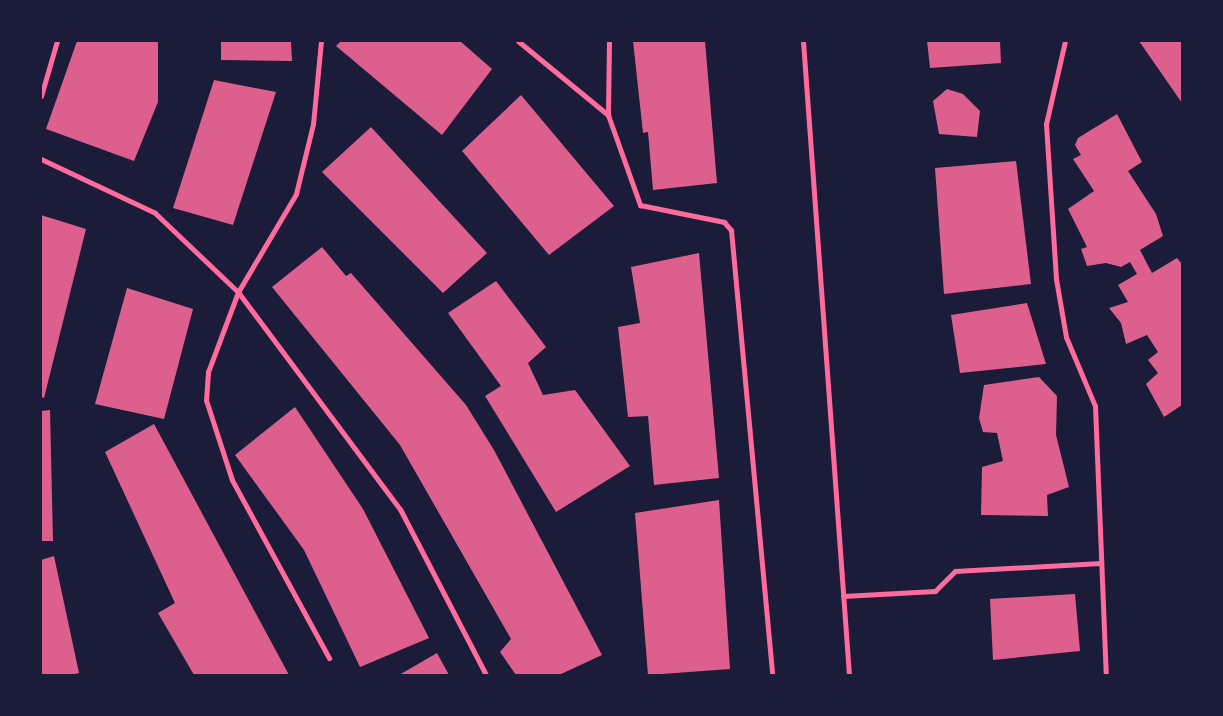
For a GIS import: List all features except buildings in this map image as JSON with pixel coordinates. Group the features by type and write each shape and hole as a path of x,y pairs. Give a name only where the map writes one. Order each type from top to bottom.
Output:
{"street":[{"path":"41,96 58,41"},
{"path":"321,41 314,124 296,194 238,292 208,372 206,400 232,480 329,658"},
{"path":"518,41 608,116"},
{"path":"609,41 608,116 640,205 724,222 732,230 772,675"},
{"path":"804,41 849,675"},
{"path":"1065,41 1046,124 1056,279 1066,337 1095,406 1106,675"},
{"path":"41,159 155,214 238,292 400,509 486,675"},
{"path":"843,596 935,591 955,571 1101,563"}]}
